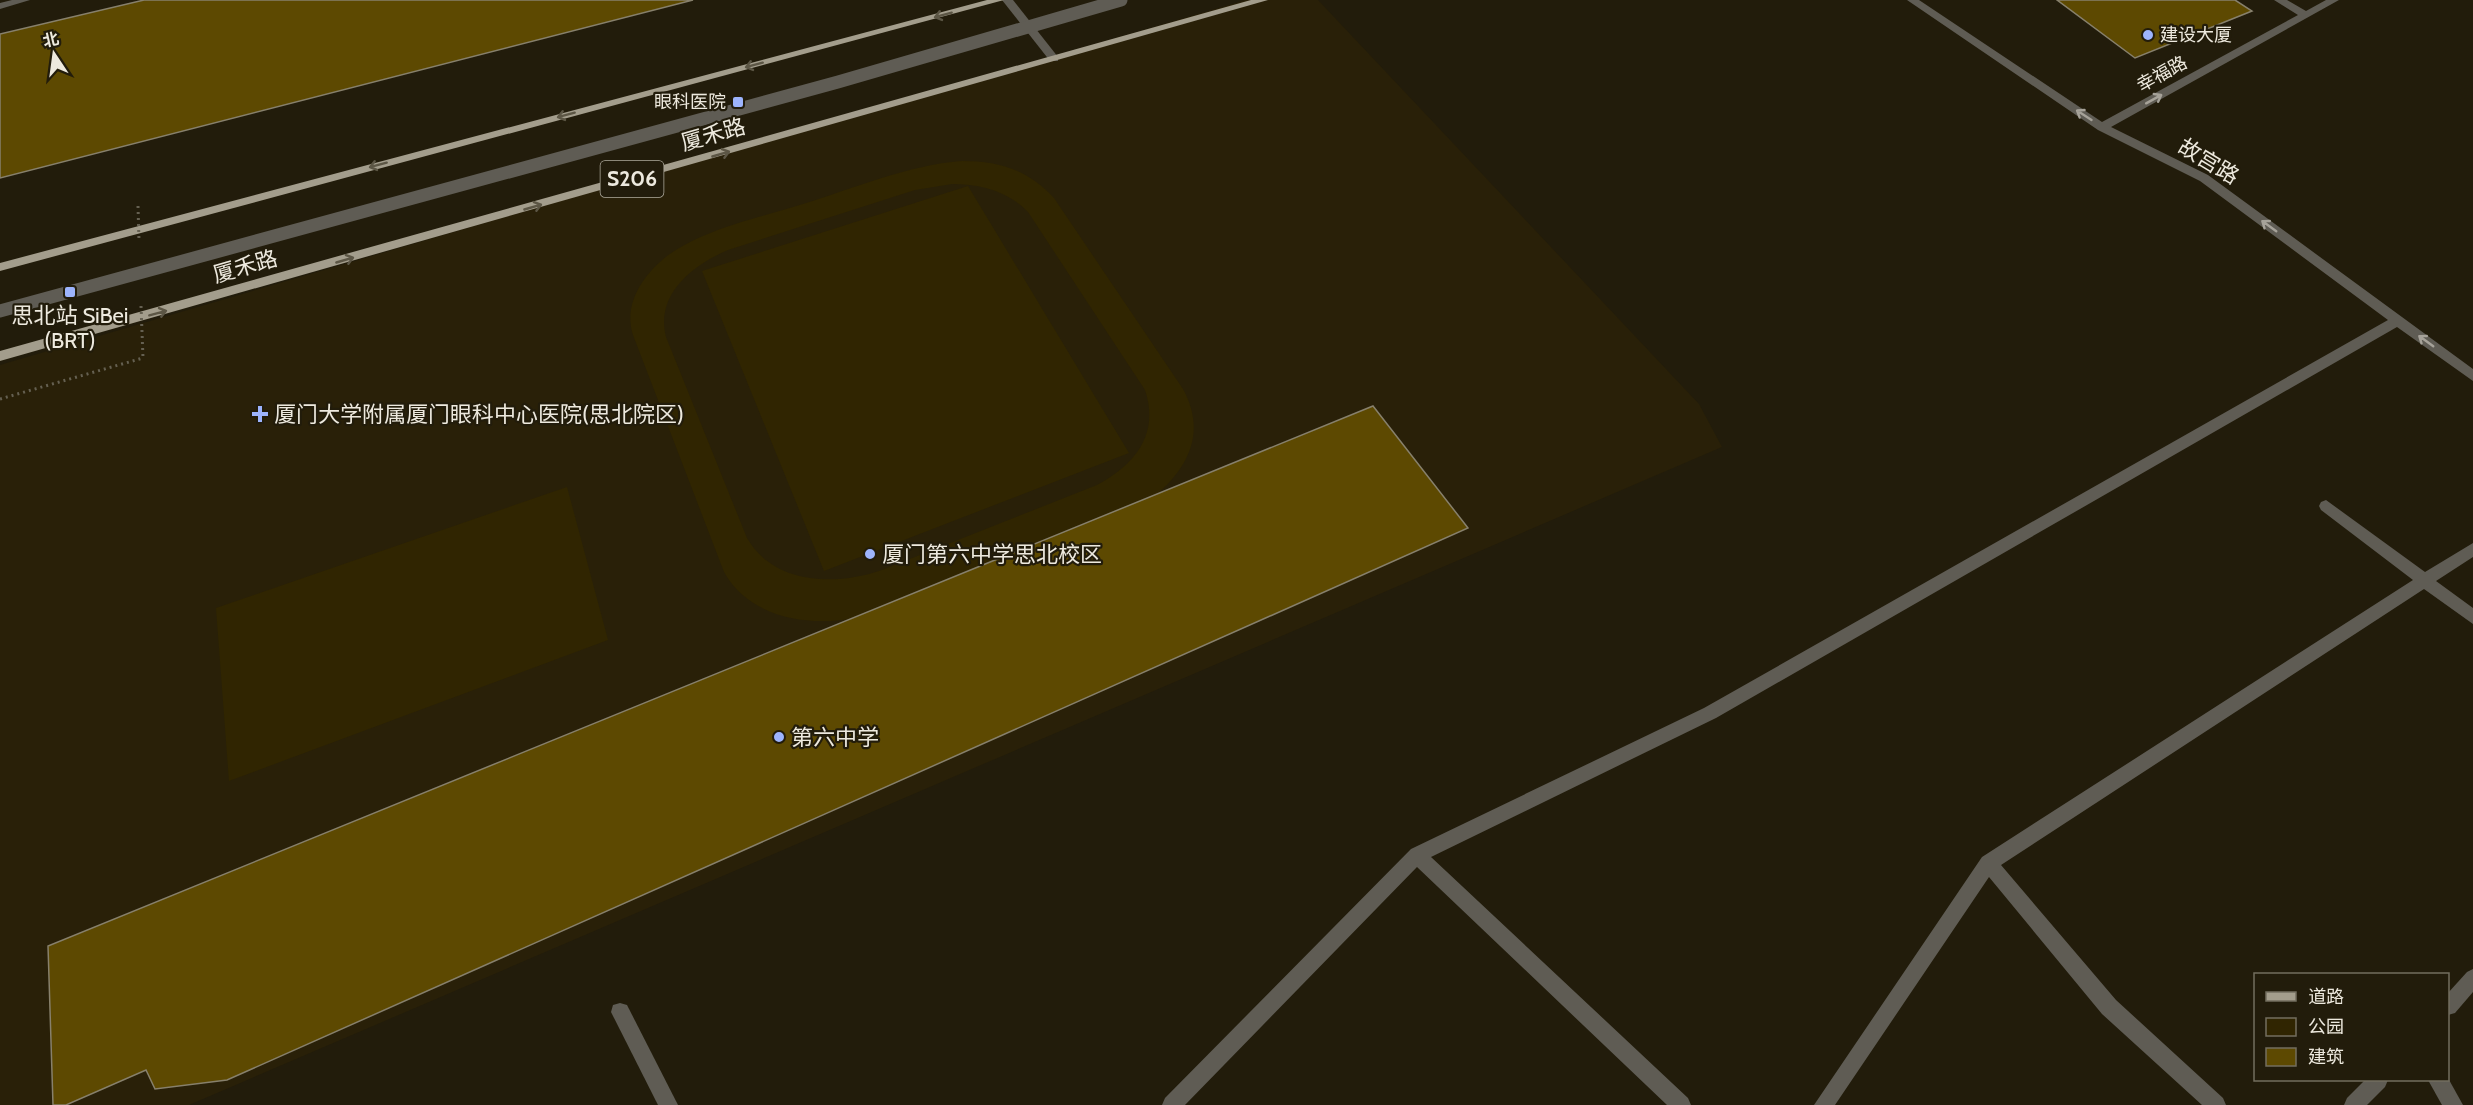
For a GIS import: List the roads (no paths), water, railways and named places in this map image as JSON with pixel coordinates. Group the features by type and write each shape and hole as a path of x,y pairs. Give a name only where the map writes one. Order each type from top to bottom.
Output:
{"main road":[{"path":"0,267 999,0"},
{"name":"厦禾路","path":"0,356 1263,0"}],"street":[{"path":"0,6 25,0"},
{"path":"1007,0 1054,59"},
{"path":"0,311 838,82 1121,0"},
{"name":"故宫路","path":"1912,0 2103,127 2204,178 2473,376"},
{"path":"2279,0 2306,15"},
{"name":"幸福路","path":"2103,127 2334,0"},
{"path":"1172,1105 1417,855 1710,713 2398,320"},
{"path":"2458,364 2473,358"},
{"path":"2326,506 2473,617"},
{"path":"1824,1105 1988,863 2473,549"},
{"path":"1417,855 1681,1105"},
{"path":"1988,863 2109,1007 2216,1105"},
{"path":"2449,1005 2473,978"},
{"path":"620,1012 668,1105"},
{"path":"2354,1105 2377,1081"},
{"path":"2439,1081 2453,1105"}],"place":[{"name":"建设大厦","path":"2148,35"},
{"name":"眼科医院","path":"738,102"},
{"name":"思北站 SiBei (BRT)","path":"70,292"},
{"name":"厦门大学附属厦门眼科中心医院(思北院区)","path":"260,414"},
{"name":"厦门第六中学思北校区","path":"870,554"},
{"name":"第六中学","path":"779,737"}]}
